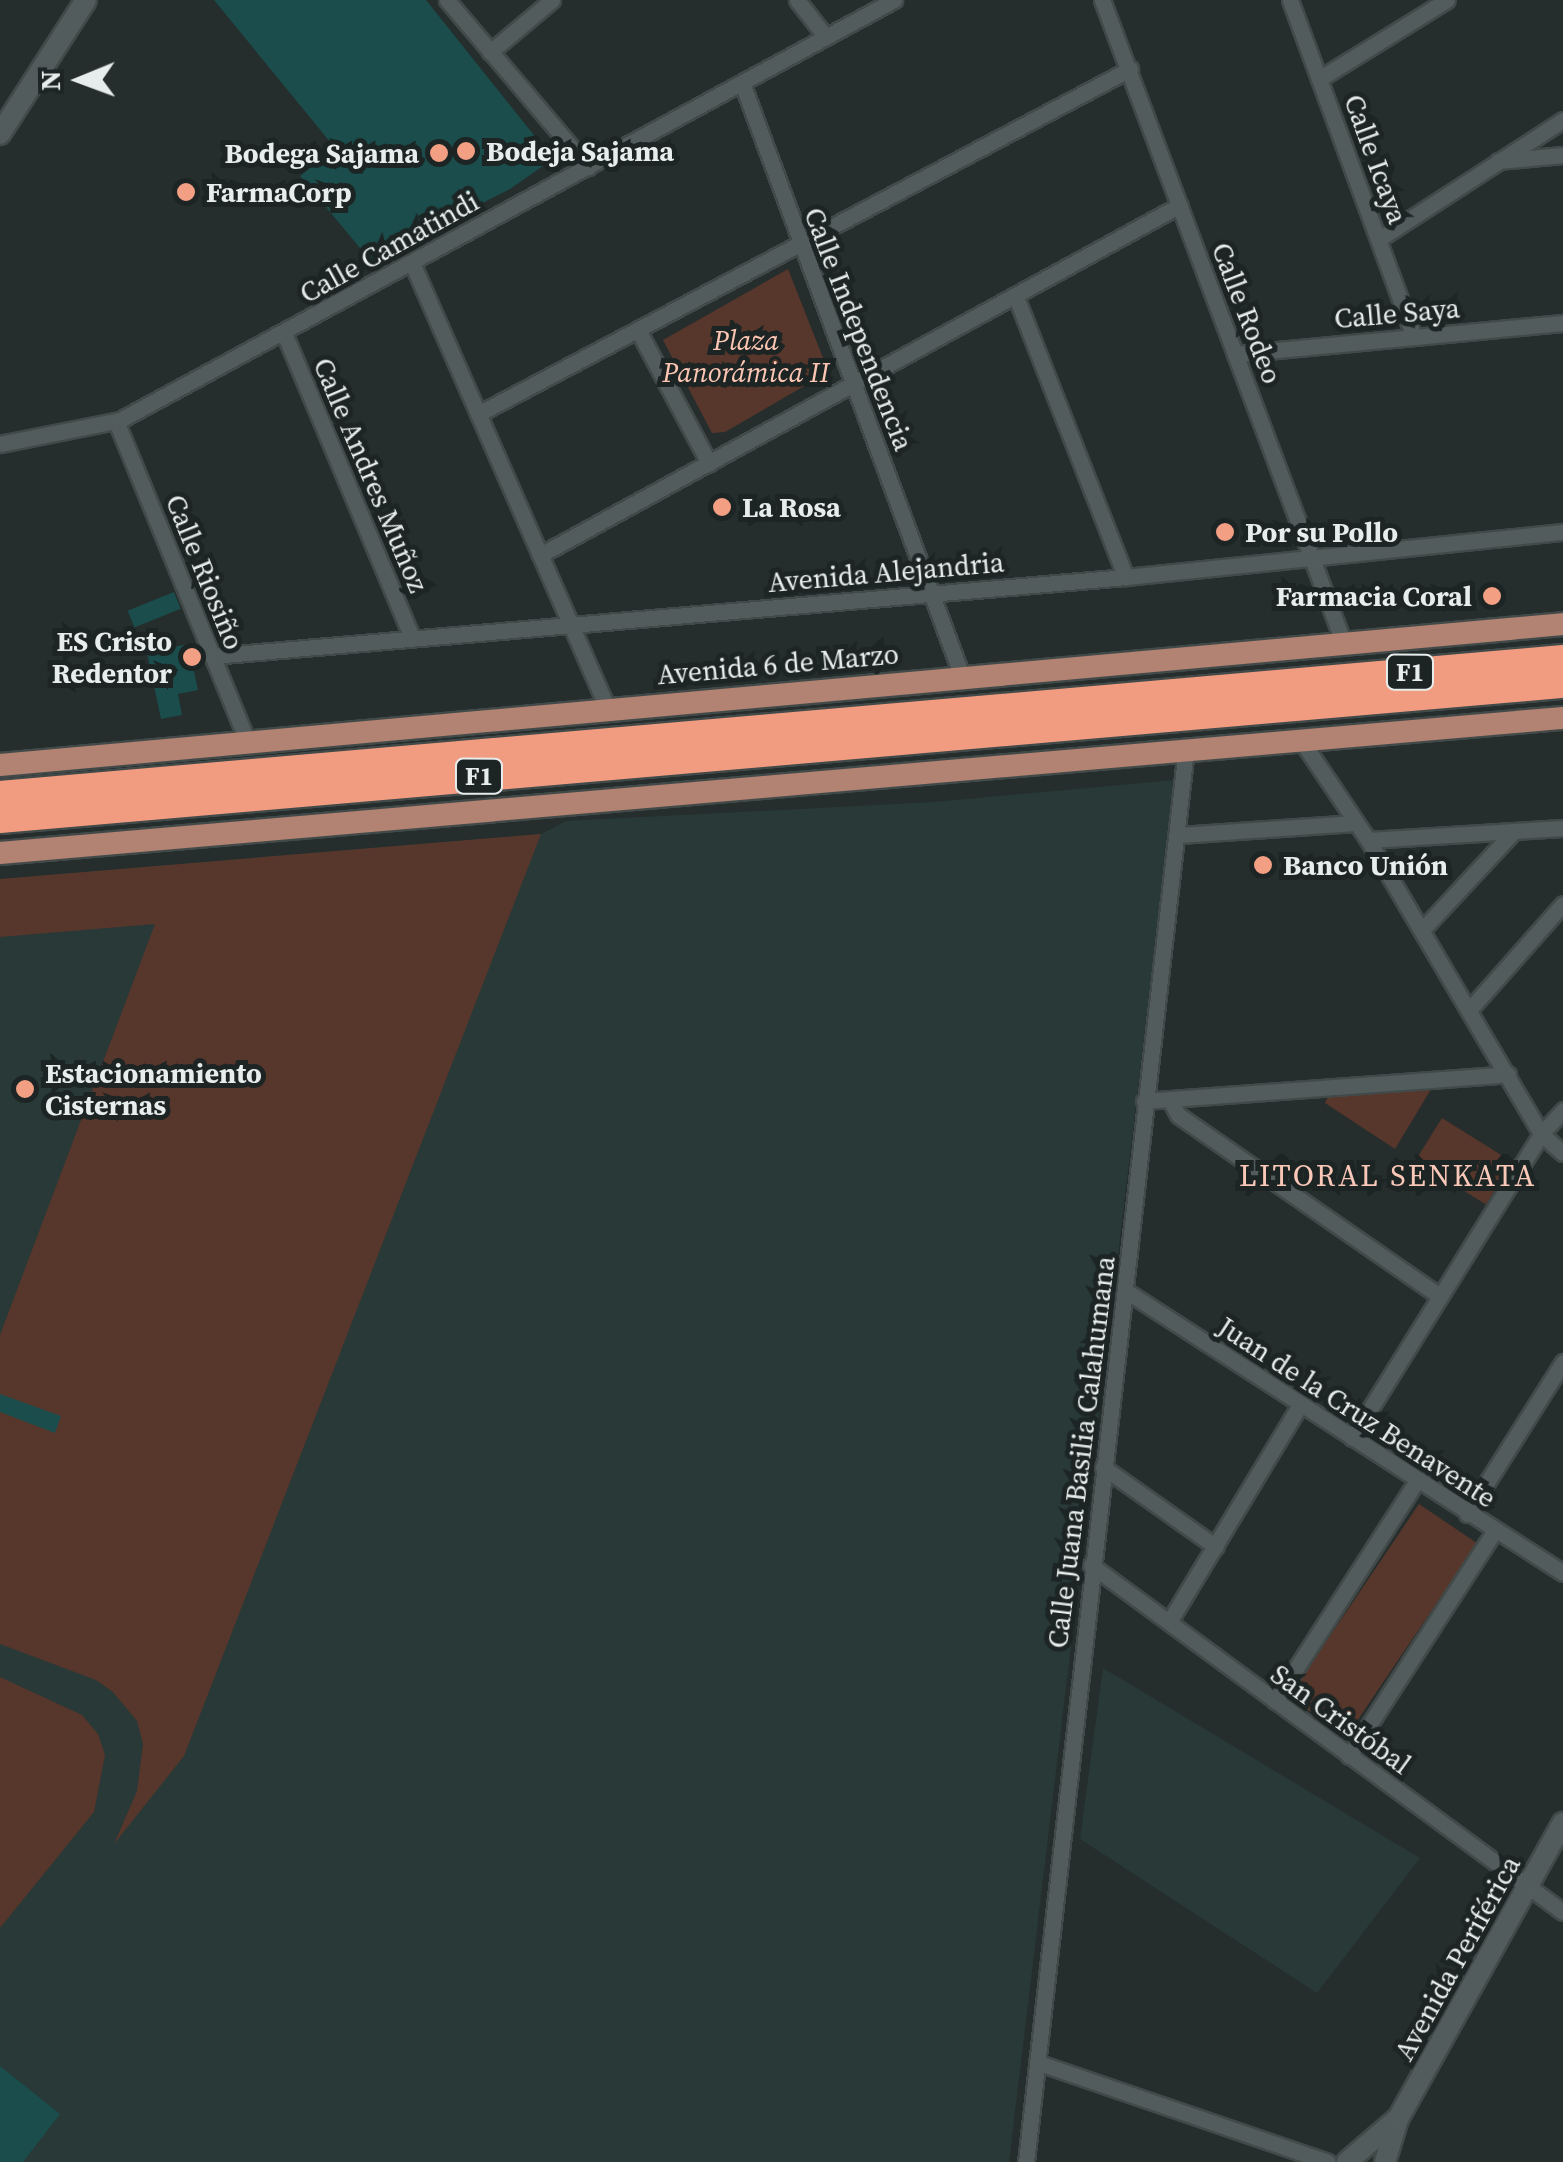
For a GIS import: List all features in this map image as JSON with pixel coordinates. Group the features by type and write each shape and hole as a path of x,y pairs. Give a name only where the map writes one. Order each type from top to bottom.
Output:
{"highway":[{"name":"F1","path":"0,795 1555,672"},
{"name":"F1","path":"0,819 1555,672"}],"main road":[{"name":"Avenida 6 de Marzo","path":"0,765 1563,624"},
{"path":"0,854 1563,718"}],"street":[{"path":"0,134 86,0"},
{"path":"447,0 588,167"},
{"path":"490,52 552,0"},
{"path":"797,0 826,37"},
{"name":"Calle Camatindi","path":"0,444 116,420 284,333 894,0"},
{"name":"Calle Rodeo","path":"1102,0 1344,644"},
{"name":"Calle Icaya","path":"1290,0 1414,336"},
{"path":"1319,79 1447,0"},
{"path":"478,414 1130,70"},
{"name":"Calle Independencia","path":"742,83 798,243 854,381 964,679"},
{"path":"1379,239 1494,161 1563,120"},
{"path":"1494,161 1563,155"},
{"path":"540,555 1180,206"},
{"path":"412,263 609,712"},
{"path":"1016,297 1126,578"},
{"name":"Calle Saya","path":"1235,354 1563,323"},
{"path":"639,332 710,462"},
{"name":"Calle Andres Muñoz","path":"284,333 412,637"},
{"name":"Calle Riosiño","path":"116,420 248,743"},
{"name":"Avenida Alejandria","path":"212,656 1126,578 1563,532"},
{"path":"1301,740 1368,840 1541,1134 1563,1154"},
{"name":"Calle Juana Basilia Calahumana","path":"1026,2162 1186,748"},
{"path":"1179,835 1356,822"},
{"path":"1368,840 1563,828"},
{"path":"1422,930 1514,831"},
{"path":"1470,1009 1563,904"},
{"path":"1144,1101 1508,1074"},
{"path":"1170,1100 1178,1115 1439,1296"},
{"path":"1352,1438 1541,1134 1563,1110"},
{"name":"Juan de la Cruz Benavente","path":"1126,1291 1563,1573"},
{"path":"1467,1514 1563,1362"},
{"path":"1168,1622 1300,1405"},
{"path":"1103,1467 1216,1547"},
{"path":"1275,1701 1417,1482"},
{"path":"1350,1756 1494,1532"},
{"name":"San Cristóbal","path":"1091,1565 1563,1912"},
{"name":"Avenida Periférica","path":"1385,2162 1398,2119 1563,1822"},
{"path":"1039,2064 1328,2162"},
{"name":"Avenida Periférica","path":"1347,2162 1398,2119"}],"shaded area":[{"path":"1175,780 1009,2162 0,2162 0,879 541,834 566,821 934,802"},
{"path":"1103,1668 1420,1858 1317,1993 1080,1839"}],"green space":[{"name":"Plaza Panorámica II","path":"788,269 827,368 825,374 725,432 712,433 663,340"},
{"path":"541,834 184,1756 114,1844 137,1791 143,1744 137,1721 113,1692 96,1680 0,1644 0,1335 155,924 0,937 0,879"},
{"path":"1426,1081 1430,1091 1395,1149 1325,1103 1332,1088"},
{"path":"1442,1118 1512,1162 1486,1204 1416,1160"},
{"path":"1419,1504 1477,1543 1347,1736 1289,1697"},
{"path":"0,1677 82,1715 98,1734 105,1755 94,1812 0,1928"}],"building":[{"path":"214,0 426,0 553,159 510,189 370,260 300,176 335,148"},
{"path":"174,592 181,609 134,627 128,611"},
{"path":"188,644 198,690 178,694 182,715 161,719 147,653"},
{"path":"0,1394 61,1416 55,1433 0,1412"},
{"path":"0,2066 60,2114 23,2162 0,2162"}],"place":[{"name":"Bodeja Sajama","path":"466,151"},
{"name":"Bodega Sajama","path":"439,153"},
{"name":"FarmaCorp","path":"186,192"},
{"name":"La Rosa","path":"722,507"},
{"name":"Por su Pollo","path":"1225,532"},
{"name":"Farmacia Coral","path":"1492,596"},
{"name":"ES Cristo Redentor","path":"192,657"},
{"name":"Banco Unión","path":"1263,865"},
{"name":"Estacionamiento Cisternas","path":"25,1089"}],"district":[{"name":"LITORAL SENKATA","path":"1388,1176"}]}
